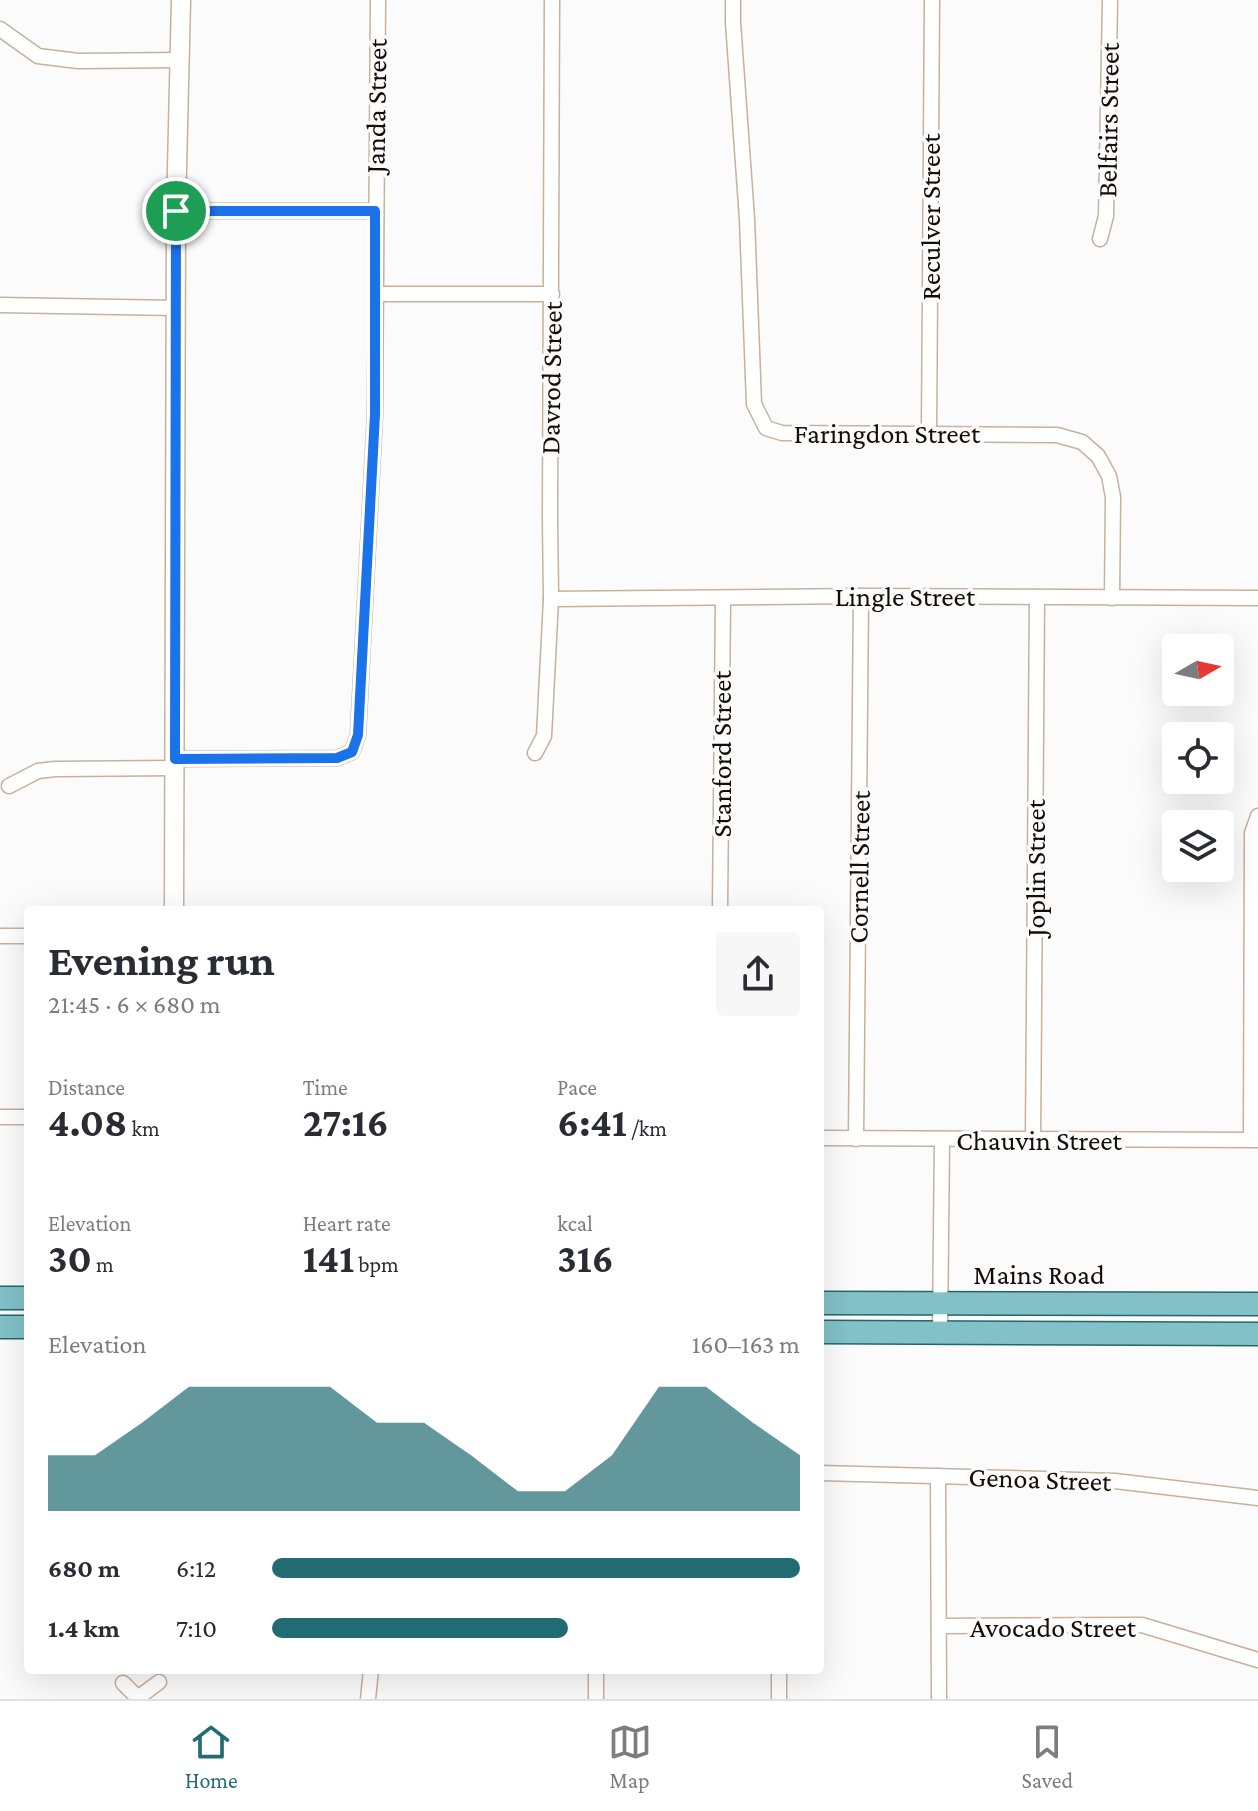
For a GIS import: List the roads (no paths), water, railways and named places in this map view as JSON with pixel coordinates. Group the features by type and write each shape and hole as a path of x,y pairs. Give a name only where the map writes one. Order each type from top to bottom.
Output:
{"main road":[{"path":"0,1298 24,1298"},
{"name":"Mains Road","path":"824,1303 1258,1304"},
{"path":"0,1327 24,1327"},
{"name":"Mains Road","path":"824,1332 1258,1334"}],"street":[{"path":"174,906 176,211 181,0"},
{"name":"Janda Street","path":"175,764 337,758 352,752 358,735 375,414 378,0"},
{"name":"Davrod Street","path":"535,753 544,736 551,599 552,0"},
{"name":"Faringdon Street","path":"733,0 747,219 754,404 766,428 782,433 1057,435 1082,442 1098,456 1109,476 1113,497 1112,598"},
{"name":"Reculver Street","path":"929,434 932,0"},
{"name":"Belfairs Street","path":"1100,239 1106,216 1110,0"},
{"path":"0,30 38,56 78,61 181,60"},
{"path":"176,211 375,211"},
{"path":"376,294 552,294"},
{"path":"0,305 176,308"},
{"name":"Lingle Street","path":"551,599 861,596 1258,598"},
{"name":"Cornell Street","path":"856,1139 861,596"},
{"name":"Joplin Street","path":"1033,1140 1037,597"},
{"name":"Stanford Street","path":"720,906 723,598"},
{"path":"9,786 38,771 175,764"},
{"path":"1254,1140 1252,833 1258,816"},
{"path":"0,936 24,936"},
{"path":"0,1117 24,1117"},
{"name":"Chauvin Street","path":"824,1138 1254,1140"},
{"path":"940,1332 942,1139"},
{"name":"Genoa Street","path":"824,1473 1115,1481 1258,1498"},
{"path":"938,1476 939,1699"},
{"name":"Avocado Street","path":"939,1626 1142,1625 1258,1660"},
{"path":"368,1699 371,1674"},
{"path":"596,1674 596,1699"},
{"path":"779,1674 779,1699"},
{"path":"123,1683 139,1698 159,1682"}]}
